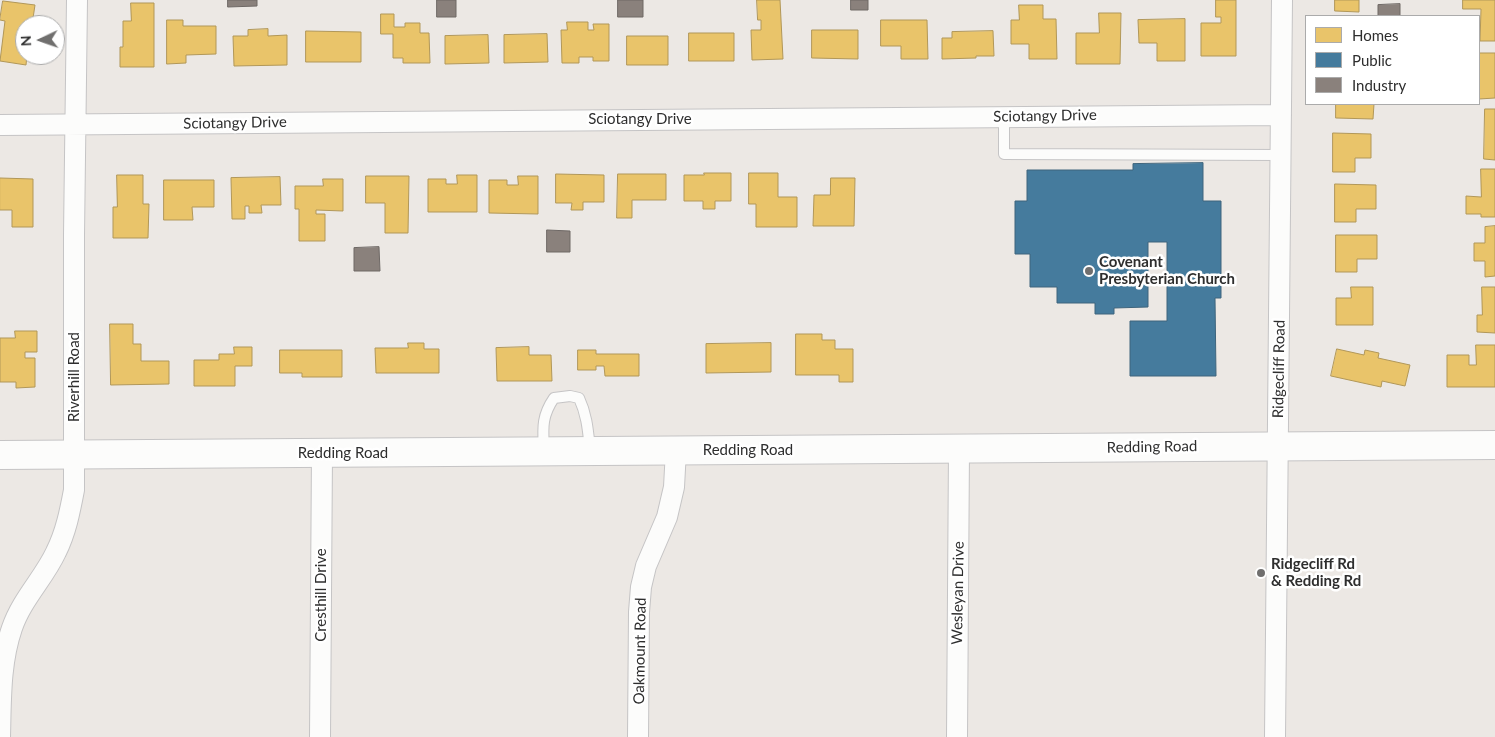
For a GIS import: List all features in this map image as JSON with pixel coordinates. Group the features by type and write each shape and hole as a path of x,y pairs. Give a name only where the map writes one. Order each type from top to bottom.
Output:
{"main road":[{"name":"Redding Road","path":"0,455 1495,445"}],"street":[{"name":"Riverhill Road","path":"0,737 3,661 12,627 27,597 56,553 65,531 74,490 77,0"},
{"name":"Ridgecliff Road","path":"1275,737 1282,0"},
{"name":"Sciotangy Drive","path":"0,125 1281,115"},
{"name":"Wesleyan Drive","path":"956,737 959,449"},
{"name":"Oakmount Road","path":"638,737 641,587 646,566 667,517 674,487 676,450"},
{"name":"Cresthill Drive","path":"320,737 322,453"}],"lane":[{"path":"1004,116 1004,154 1281,155"},
{"path":"544,452 542,425 545,410 554,398 570,396 578,398 583,408 588,425 590,451"}],"building: Homes":[{"path":"757,0 780,0 783,59 752,60 751,30 761,30 761,20 758,20"},
{"path":"1216,0 1236,0 1236,56 1201,56 1201,23 1221,23 1221,17 1216,17"},
{"path":"1335,0 1359,0 1359,12 1335,11"},
{"path":"1463,0 1495,0 1495,41 1480,41 1481,9 1463,9"},
{"path":"3,1 35,5 34,15 15,15 15,63 0,61 5,21 0,20"},
{"path":"131,3 154,3 154,67 120,67 120,47 123,47 123,21 131,21"},
{"path":"1019,5 1043,5 1043,19 1056,19 1057,59 1029,59 1029,44 1011,44 1011,20 1019,20"},
{"path":"1099,13 1121,13 1120,64 1076,64 1076,33 1099,33"},
{"path":"381,14 394,14 394,27 405,27 405,23 420,23 420,33 429,33 430,63 403,63 403,58 393,58 393,34 381,34"},
{"path":"1185,19 1185,61 1157,61 1157,43 1139,43 1138,20"},
{"path":"167,20 183,20 183,26 216,26 216,54 186,55 186,63 167,64"},
{"path":"881,20 927,20 928,59 901,59 901,46 881,46"},
{"path":"567,22 588,22 588,30 594,30 593,24 609,24 609,61 593,61 593,57 579,57 579,63 562,63 561,30 567,30"},
{"path":"268,29 268,36 287,35 287,65 234,66 233,36 248,36 248,30"},
{"path":"812,30 858,30 858,59 812,58"},
{"path":"306,31 361,32 361,62 306,62"},
{"path":"993,31 994,56 942,59 942,38 952,38 952,32"},
{"path":"689,33 734,33 734,61 689,61"},
{"path":"547,34 548,62 504,63 504,35"},
{"path":"488,35 489,63 445,64 445,36"},
{"path":"627,36 668,36 668,65 627,65"},
{"path":"1480,53 1495,53 1495,98 1480,99"},
{"path":"1336,105 1374,105 1373,119 1336,118"},
{"path":"1485,109 1495,109 1495,160 1484,159"},
{"path":"1333,133 1371,134 1371,158 1355,158 1355,172 1333,172"},
{"path":"1481,169 1495,169 1495,217 1481,217 1481,214 1466,214 1466,196 1481,197"},
{"path":"704,173 731,173 731,201 715,201 715,209 703,209 703,201 684,201 684,175 704,175"},
{"path":"749,173 778,173 778,197 797,197 797,227 756,227 756,204 749,204"},
{"path":"556,174 604,175 604,202 583,202 583,210 571,210 572,203 556,203"},
{"path":"618,174 666,174 666,200 632,200 632,218 617,218"},
{"path":"117,175 143,175 143,204 149,204 148,238 113,238 113,207 117,207"},
{"path":"457,175 477,175 477,212 428,212 428,179 446,179 446,184 457,184"},
{"path":"366,176 409,176 408,233 385,233 385,203 366,203"},
{"path":"518,176 538,176 538,214 489,213 489,180 507,180 507,185 518,185"},
{"path":"280,177 281,205 261,205 262,213 249,213 249,206 245,206 245,219 232,219 231,178"},
{"path":"0,178 33,179 33,227 12,227 12,210 0,210"},
{"path":"831,178 855,178 854,226 813,226 814,195 830,195"},
{"path":"323,179 343,179 343,211 316,210 316,214 325,214 325,241 299,241 299,209 295,209 295,186 323,186"},
{"path":"164,180 214,180 214,207 192,207 193,220 164,220"},
{"path":"1335,184 1376,185 1376,209 1356,209 1356,222 1335,222"},
{"path":"1495,226 1495,276 1485,277 1485,261 1474,261 1474,243 1485,243 1485,227"},
{"path":"1336,235 1377,235 1377,259 1357,259 1357,272 1336,272"},
{"path":"1351,287 1373,287 1373,325 1336,325 1336,298 1351,298"},
{"path":"1482,287 1495,287 1495,333 1477,332 1477,315 1482,315"},
{"path":"110,324 133,324 133,344 141,344 141,361 169,361 169,384 111,385"},
{"path":"15,331 37,331 37,352 25,352 25,358 35,358 35,387 16,388 16,382 0,382 0,338 15,338"},
{"path":"796,334 822,334 822,340 835,340 835,349 853,349 853,382 839,382 839,375 796,375"},
{"path":"408,343 424,343 424,349 439,349 439,373 376,373 375,348 408,348"},
{"path":"771,343 771,372 706,373 706,344"},
{"path":"1476,345 1495,345 1495,387 1447,387 1447,355 1469,355 1469,365 1476,365"},
{"path":"234,347 252,347 252,366 235,366 235,386 194,386 194,360 219,360 219,354 234,354"},
{"path":"529,347 529,355 551,355 552,381 497,381 496,348"},
{"path":"1337,349 1364,355 1365,350 1379,353 1378,358 1410,365 1405,386 1382,381 1381,387 1331,376"},
{"path":"280,350 342,350 342,377 302,377 302,373 280,373"},
{"path":"578,350 596,350 596,354 639,354 639,376 605,376 604,366 596,366 596,370 578,370"}],"building: Public":[{"name":"Covenant Presbyterian Church","path":"1203,163 1203,201 1221,201 1221,298 1215,298 1216,376 1130,376 1130,321 1167,321 1167,242 1148,242 1148,307 1114,308 1114,314 1095,314 1095,303 1057,303 1057,287 1030,287 1030,254 1015,254 1015,201 1027,201 1027,170 1133,170 1133,164"}],"building: Industry":[{"path":"228,0 257,0 257,6 228,7"},
{"path":"437,0 456,0 456,17 437,17"},
{"path":"618,0 643,0 643,17 618,17"},
{"path":"851,0 868,0 868,10 851,10"},
{"path":"1400,4 1400,15 1378,15 1378,5"},
{"path":"547,230 570,231 570,252 547,252"},
{"path":"379,247 380,271 354,271 354,248"}],"place":[{"name":"Covenant Presbyterian Church","path":"1089,271"},
{"name":"Ridgecliff Rd & Redding Rd","path":"1261,573"}]}
